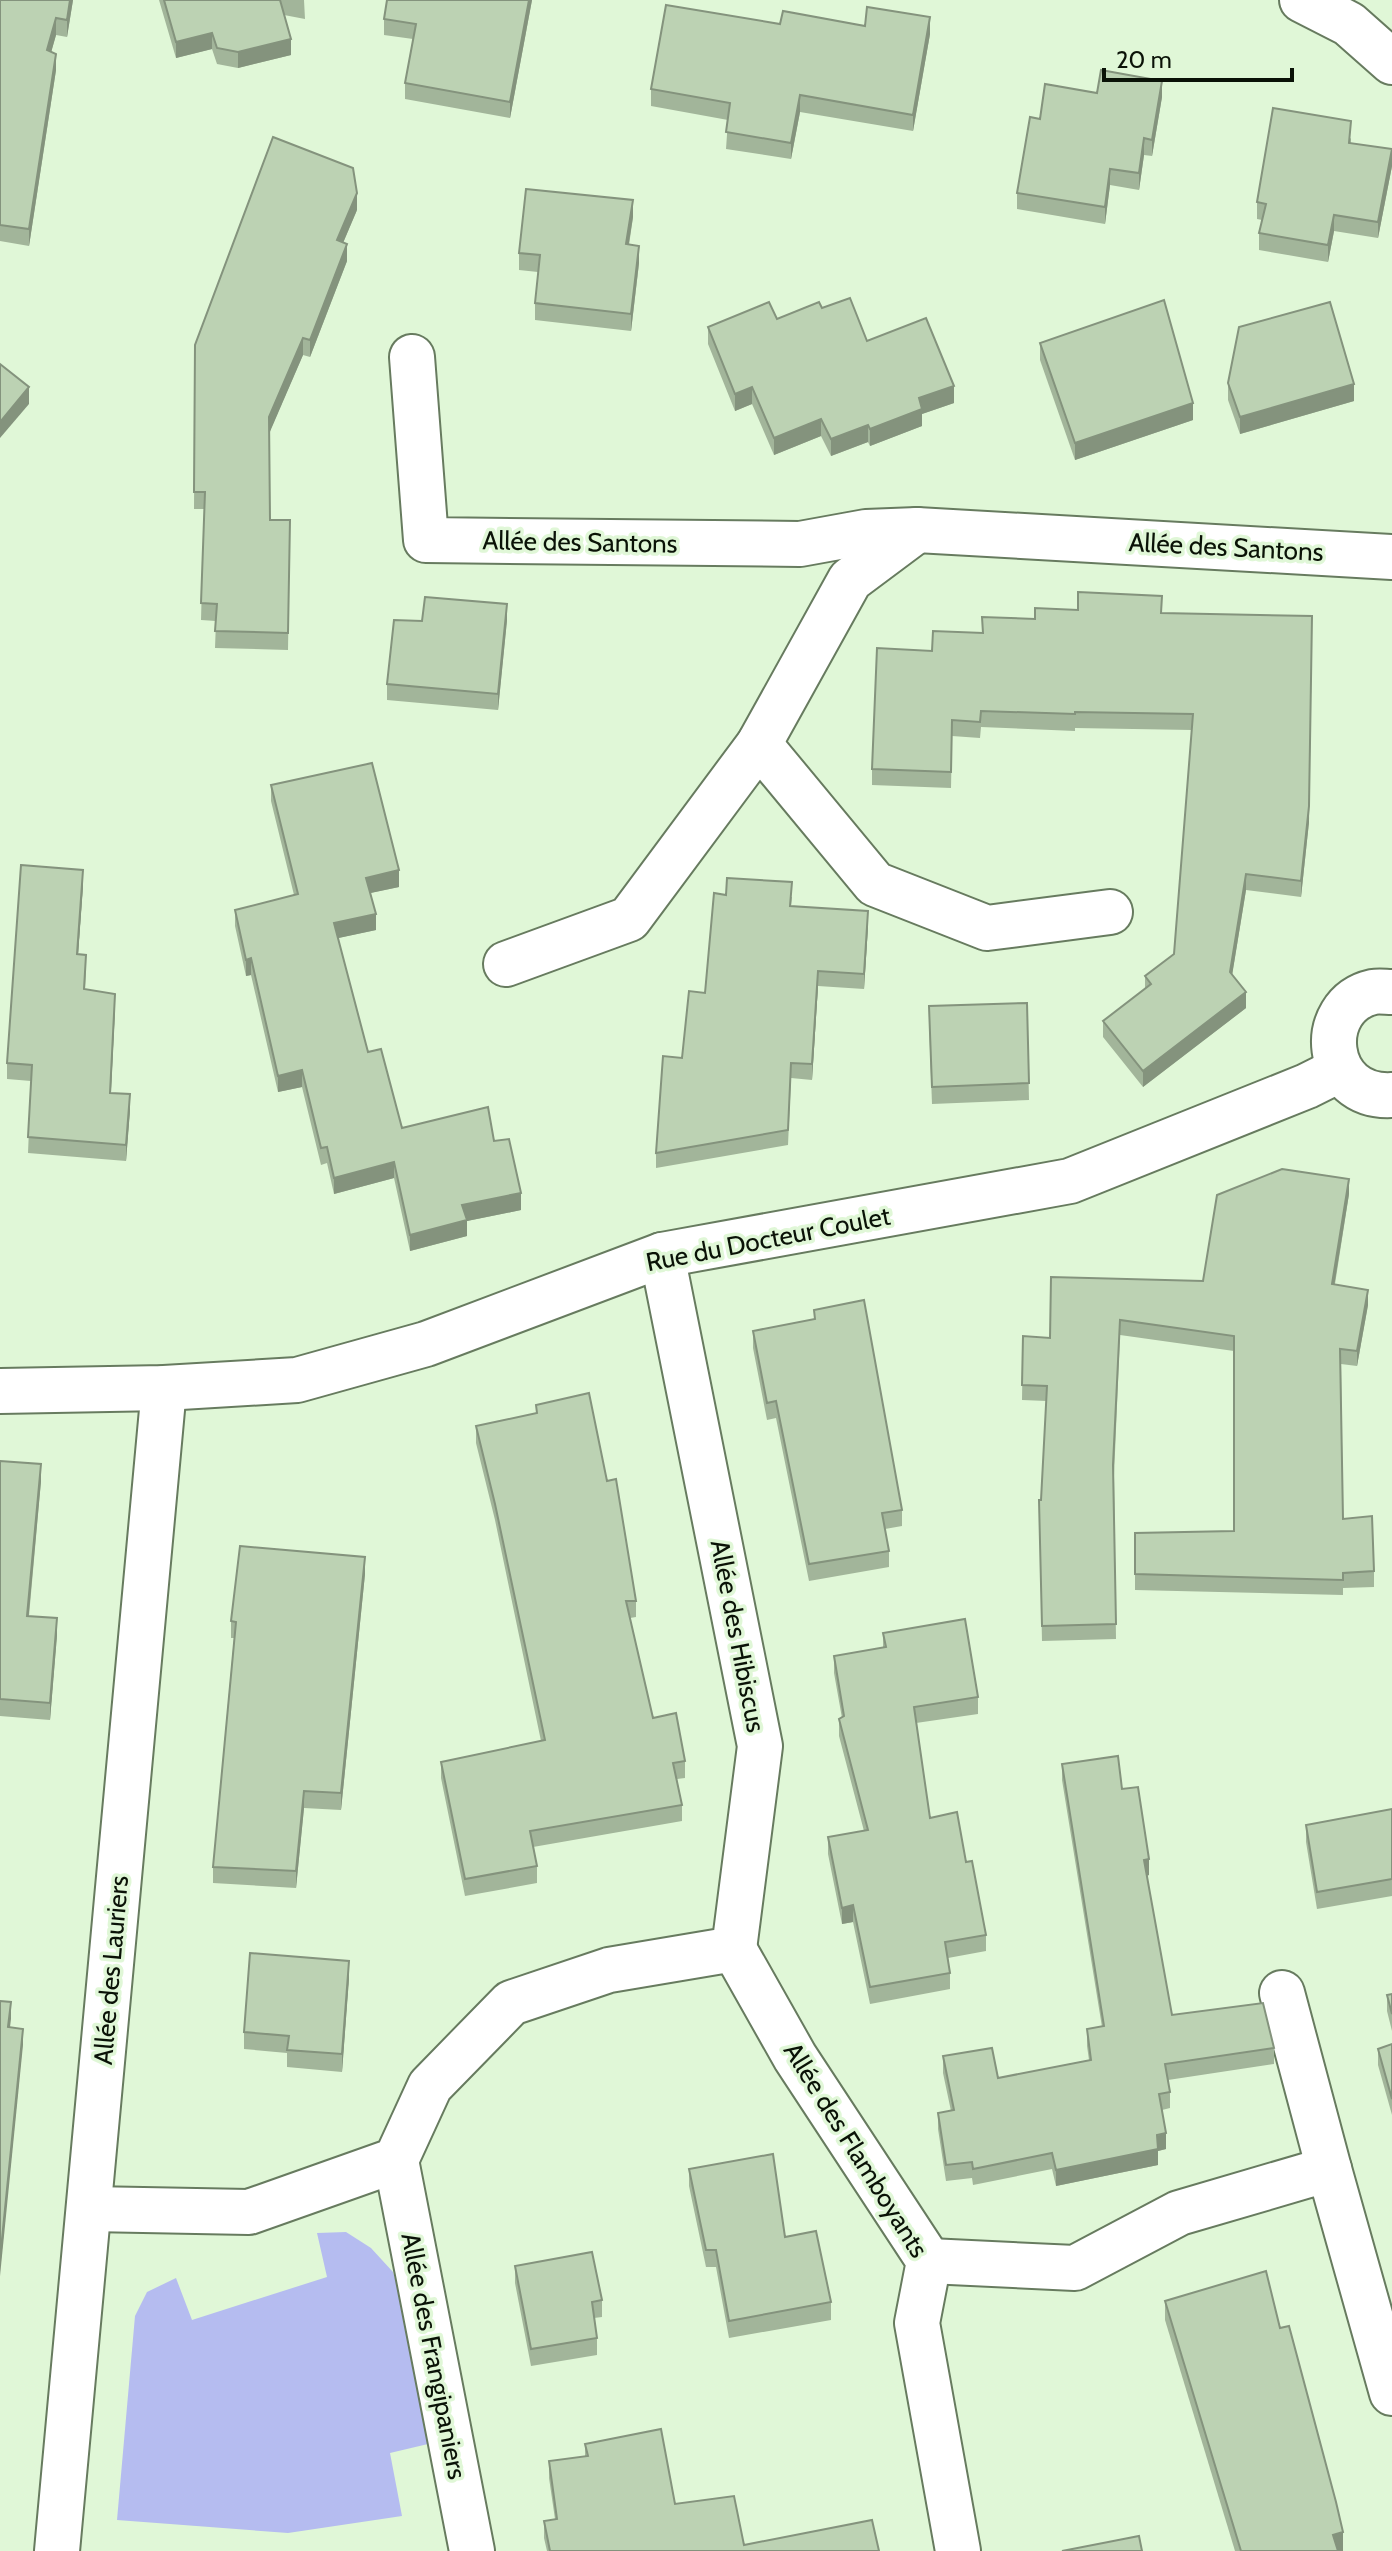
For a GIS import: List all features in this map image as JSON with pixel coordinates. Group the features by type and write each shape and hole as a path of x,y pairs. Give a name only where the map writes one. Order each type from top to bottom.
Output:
{"street":[{"path":"1302,0 1349,24 1392,62"},
{"name":"Allée des Santons","path":"412,357 426,540 800,544 866,532 917,530 1392,557"},
{"path":"506,964 629,919 759,744 850,580 917,530"},
{"path":"759,744 875,884 987,928 1110,912"},
{"path":"1392,992 1373,992 1357,999 1341,1016 1333,1037 1335,1060 1348,1081 1367,1093 1392,1095"},
{"name":"Rue du Docteur Coulet","path":"0,1391 164,1388 297,1380 426,1344 662,1255 1070,1181 1307,1086 1339,1070"},
{"name":"Allée des Hibiscus","path":"662,1255 760,1746 734,1949"},
{"name":"Allée des Lauriers","path":"57,2551 164,1388"},
{"path":"90,2209 249,2212 396,2160 430,2086 511,2003 609,1970 734,1949"},
{"name":"Allée des Flamboyants","path":"734,1949 795,2057 929,2261 917,2323 958,2551"},
{"path":"1282,1993 1392,2393"},
{"name":"Allée des Frangipaniers","path":"396,2160 472,2551"},
{"path":"929,2261 1075,2268 1179,2213 1329,2169"}],"shaded area":[{"path":"346,2232 371,2248 393,2272 407,2318 428,2444 390,2453 402,2516 288,2533 117,2520 135,2316 147,2292 176,2278 192,2320 327,2277 317,2233"}],"building":[{"path":"0,0 70,0 67,20 56,18 47,50 56,54 29,229 0,225"},
{"path":"164,0 280,0 291,39 238,52 217,48 212,33 176,42"},
{"path":"387,0 529,0 510,102 405,83 416,24 384,19"},
{"path":"666,5 780,24 783,11 865,26 867,7 930,17 913,115 800,95 791,143 726,132 730,103 651,89"},
{"path":"1101,70 1162,81 1152,140 1144,138 1139,173 1110,169 1105,207 1017,193 1030,117 1040,119 1045,84 1097,93"},
{"path":"1273,108 1351,121 1349,143 1392,149 1378,222 1334,215 1328,245 1259,233 1266,204 1257,202"},
{"path":"273,137 353,168 357,193 337,240 347,244 310,340 303,338 269,417 270,520 290,520 288,633 215,631 217,604 201,603 205,492 194,492 195,345"},
{"path":"526,189 633,200 626,244 639,246 631,314 535,303 540,255 519,253"},
{"path":"850,298 867,341 926,318 954,386 919,398 922,409 870,429 868,425 831,439 821,419 774,438 752,387 735,394 708,327 769,302 777,319 819,302 822,308"},
{"path":"1164,300 1193,403 1075,443 1040,343"},
{"path":"1330,302 1354,384 1240,417 1228,383 1239,327"},
{"path":"0,364 29,387 0,422"},
{"path":"1078,592 1162,596 1161,613 1312,616 1309,806 1301,881 1246,874 1230,972 1246,992 1143,1071 1103,1021 1151,984 1145,976 1174,954 1193,714 981,711 980,722 952,720 951,772 872,769 877,648 932,651 933,631 983,633 982,617 1035,619 1035,608 1078,610"},
{"path":"425,597 507,604 498,694 387,684 394,620 422,621"},
{"path":"372,763 399,870 366,878 376,914 334,923 368,1052 381,1049 402,1128 488,1107 494,1141 509,1139 521,1193 462,1205 467,1220 410,1235 394,1162 334,1178 327,1147 321,1148 302,1070 278,1076 251,958 246,960 235,910 298,894 271,785"},
{"path":"21,865 83,870 77,954 86,955 84,989 115,994 110,1093 130,1094 126,1145 28,1137 32,1065 7,1063"},
{"path":"727,878 792,882 790,906 868,911 864,974 818,971 812,1064 791,1063 788,1130 656,1153 663,1056 682,1058 689,991 705,993 714,893 726,895"},
{"path":"1027,1003 1029,1083 932,1087 929,1006"},
{"path":"1282,1169 1349,1179 1332,1284 1368,1290 1357,1351 1340,1349 1343,1519 1372,1516 1374,1571 1343,1573 1343,1580 1135,1574 1135,1533 1234,1531 1234,1336 1120,1320 1113,1465 1116,1624 1042,1626 1039,1500 1047,1386 1022,1385 1023,1336 1050,1338 1051,1277 1203,1281 1217,1195"},
{"path":"864,1300 902,1510 882,1513 889,1551 809,1564 776,1401 767,1403 753,1331 815,1319 814,1310"},
{"path":"589,1393 607,1481 616,1479 636,1601 626,1601 653,1718 676,1713 685,1761 673,1763 682,1805 530,1831 537,1866 465,1879 441,1762 545,1740 476,1426 537,1413 536,1405"},
{"path":"0,1461 41,1464 27,1616 57,1618 50,1703 0,1699"},
{"path":"240,1546 365,1557 341,1793 304,1791 296,1871 213,1867 236,1622 231,1621"},
{"path":"965,1619 978,1697 914,1707 930,1818 957,1812 966,1862 972,1861 986,1935 945,1942 950,1973 870,1987 853,1905 842,1908 828,1837 868,1830 839,1719 844,1716 834,1656 886,1647 883,1633"},
{"path":"1118,1756 1122,1789 1138,1787 1149,1859 1144,1860 1172,2015 1263,2003 1274,2048 1165,2064 1170,2092 1159,2094 1166,2133 1157,2135 1158,2149 1056,2170 1052,2153 973,2169 972,2162 946,2165 938,2113 954,2110 943,2056 992,2048 998,2078 1091,2060 1087,2029 1104,2026 1062,1764"},
{"path":"1392,1809 1392,1879 1317,1892 1306,1825"},
{"path":"250,1953 349,1961 342,2054 287,2050 289,2036 244,2032"},
{"path":"1392,1994 1392,2014 1387,1995"},
{"path":"0,2001 11,2002 8,2027 23,2029 0,2259"},
{"path":"1392,2044 1392,2099 1378,2049"},
{"path":"773,2154 785,2237 816,2231 831,2302 729,2321 716,2250 706,2250 689,2169"},
{"path":"592,2252 602,2300 592,2302 597,2338 531,2349 515,2266"},
{"path":"1266,2271 1280,2328 1289,2326 1336,2502 1343,2532 1333,2535 1338,2551 1241,2551 1165,2301"},
{"path":"661,2429 675,2504 734,2496 744,2545 872,2520 879,2551 550,2551 544,2521 557,2519 549,2461 588,2456 585,2444"},
{"path":"1139,2536 1142,2551 1062,2551"}]}
